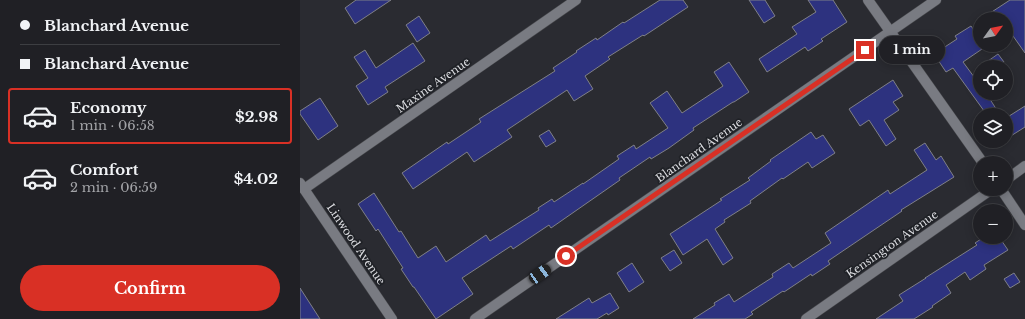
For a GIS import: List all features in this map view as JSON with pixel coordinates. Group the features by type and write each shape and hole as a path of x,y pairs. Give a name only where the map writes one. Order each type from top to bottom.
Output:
{"street":[{"name":"Maxine Avenue","path":"302,186 576,0"},
{"path":"868,0 977,156"},
{"name":"Blanchard Avenue","path":"476,319 936,0"},
{"path":"1013,175 1025,166"},
{"name":"Linwood Avenue","path":"302,186 392,319"},
{"name":"Kensington Avenue","path":"806,319 982,196"},
{"path":"1006,196 1025,225"}],"building":[{"path":"356,0 391,0 355,24 345,8"},
{"path":"660,0 683,0 688,7 644,36 643,35 608,57 610,59 585,76 593,89 574,101 567,90 507,130 512,137 474,162 467,152 413,189 402,173 447,142 448,144 481,122 479,119 555,71 553,68 577,52 576,51 596,38 597,40 623,22 624,23"},
{"path":"749,0 765,0 775,16 764,23"},
{"path":"808,0 833,0 847,22 821,39 823,41 808,51 805,47 767,72 759,59 797,34 792,27 816,12"},
{"path":"1010,0 1025,0 1025,53 1013,36 1013,12 992,12"},
{"path":"419,16 430,33 417,42 406,25"},
{"path":"971,26 973,29 973,52 978,52 963,62 973,76 973,96 953,68 946,72 934,54 957,39 955,36"},
{"path":"413,43 425,61 385,87 388,92 368,105 356,86 368,78 354,57 365,50 376,68"},
{"path":"998,54 1002,60 989,60"},
{"path":"729,62 749,92 693,128 694,130 669,148 651,159 650,157 619,178 620,180 551,228 549,225 513,249 511,246 462,278 473,294 436,319 401,269 403,268 378,229 376,231 358,204 374,193 418,258 436,246 446,262 486,235 490,241 539,210 538,208 552,199 554,202 583,184 619,159 617,156 634,145 636,149 668,128 650,103 667,91 682,113 723,86 714,72"},
{"path":"893,80 903,96 893,102 899,110 884,120 896,139 886,146 869,120 860,126 849,109"},
{"path":"320,98 338,126 318,140 300,114 300,111"},
{"path":"976,100 990,100 996,108 982,108"},
{"path":"1025,106 1025,127 1013,135 1013,114"},
{"path":"549,130 556,141 546,147 539,136"},
{"path":"811,132 816,139 823,135 835,153 812,168 808,162 783,179 782,178 750,201 751,203 724,220 725,222 715,229 733,258 723,265 707,239 683,255 670,234 750,180 748,178 771,161 770,160"},
{"path":"925,143 936,160 941,156 954,177 901,210 902,211 828,261 830,264 812,276 811,274 784,292 783,291 751,312 753,314 745,319 693,319 729,294 734,302 773,277 772,274 789,263 793,268 831,243 825,233 888,190 890,194 927,170 914,150"},
{"path":"976,244 1004,244 1008,250 984,265 986,269 970,280 965,272 946,285 951,293 914,319 876,319 903,301 899,295 977,245"},
{"path":"674,250 682,263 670,271 661,258"},
{"path":"632,263 644,282 629,292 617,273"},
{"path":"1014,273 1020,282 1010,288 1004,279"},
{"path":"300,288 320,319 300,319"},
{"path":"610,293 619,308 608,315 607,313 597,319 556,319 589,298 592,303"}],"route":[{"path":"566,256 865,50"}]}
